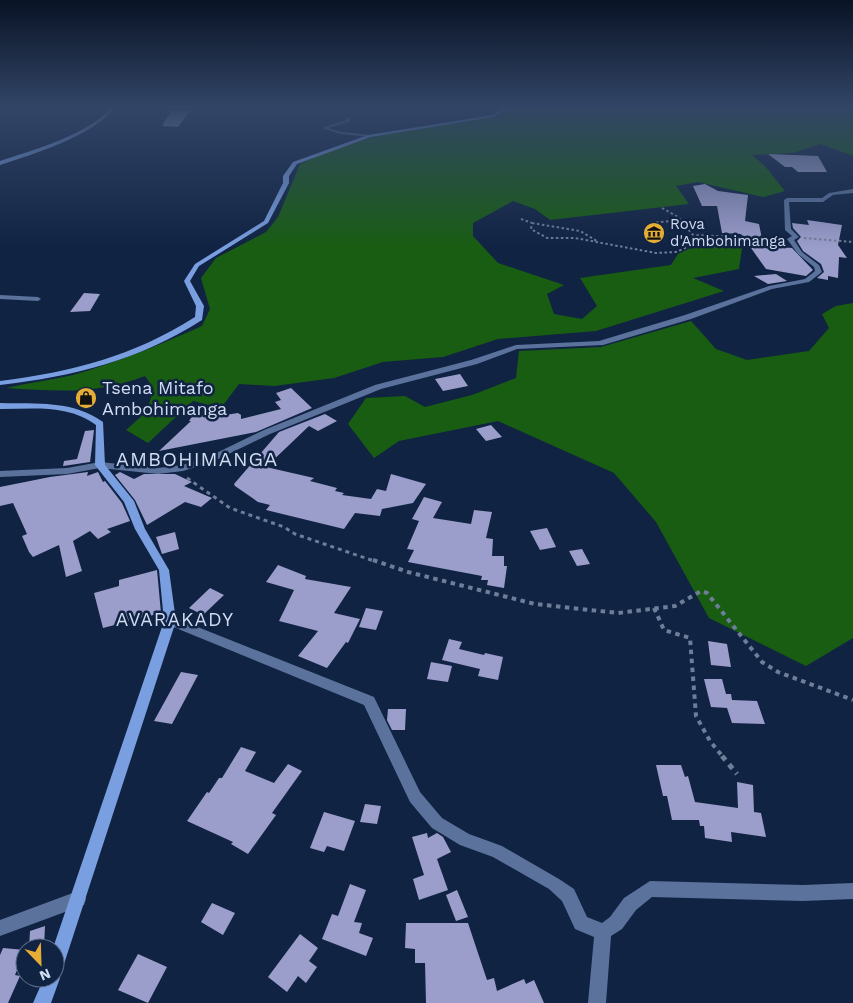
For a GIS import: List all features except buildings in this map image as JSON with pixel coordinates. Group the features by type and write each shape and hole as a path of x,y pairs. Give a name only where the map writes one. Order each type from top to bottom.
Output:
{"street":[{"path":"0,163 21,155"},
{"path":"0,383 40,379 79,371 150,347 188,326 199,318 200,306 188,281 197,265 266,222 286,183 286,176 295,163 318,155"},
{"path":"0,474 67,471 100,465 158,471 183,468 209,460 267,432 378,386 474,362 516,347 600,343 688,317 771,287 807,281 819,272 817,266 800,253 788,230 787,200 823,200 831,194 853,191"},
{"path":"0,406 59,408 92,417 100,424 100,465 130,501 140,529 164,570 170,620 65,938"},
{"path":"170,620 369,701 415,796 437,823 465,840 496,851 554,884 568,894 581,923 602,932"},
{"path":"602,932 616,923 630,904 650,889 803,893 853,891"},
{"path":"0,928 78,899"},
{"path":"597,1003 602,932"},
{"path":"42,1003 48,988"}],"lane":[{"path":"0,297 38,299"}],"path":[{"path":"532,223 531,229 537,235 549,240 563,238 598,242 670,254 698,242 680,220 662,208"},
{"path":"520,219 532,223 580,231 593,236 598,242"},
{"path":"652,223 680,220"},
{"path":"692,235 853,242"},
{"path":"183,468 188,479 230,508 284,527 295,534 408,572 535,604 618,613 675,606 701,591 707,593 762,662 778,672 853,700"},
{"path":"654,608 664,630 690,638 696,716 710,741 737,774"}],"green space":[{"path":"321,155 756,155 752,155 765,166 785,191 763,197 698,182 676,186 689,204 550,220 535,209 513,201 473,223 473,236 498,263 564,285 547,294 554,314 582,319 597,306 580,278 671,265 678,254 707,240 742,248 739,269 693,278 724,291 596,331 498,339 443,357 383,362 334,378 274,386 239,384 221,408 193,401 148,443 126,430 146,412 154,389 145,376 93,389 60,391 6,388 65,377 90,370 139,353 202,326 210,309 201,278 216,258 266,232 278,217 300,164"},
{"path":"853,303 853,638 806,666 709,618 656,522 614,473 498,421 399,441 374,458 348,424 366,398 405,396 425,407 472,395 516,378 519,351 601,347 691,321 716,349 747,360 809,351 829,328 822,314 836,306"}],"place":[{"name":"Rova d'Ambohimanga","path":"654,233"},
{"name":"Tsena Mitafo Ambohimanga","path":"86,398"}],"district":[{"name":"AMBOHIMANGA","path":"197,459"},
{"name":"AVARAKADY","path":"175,619"}]}
